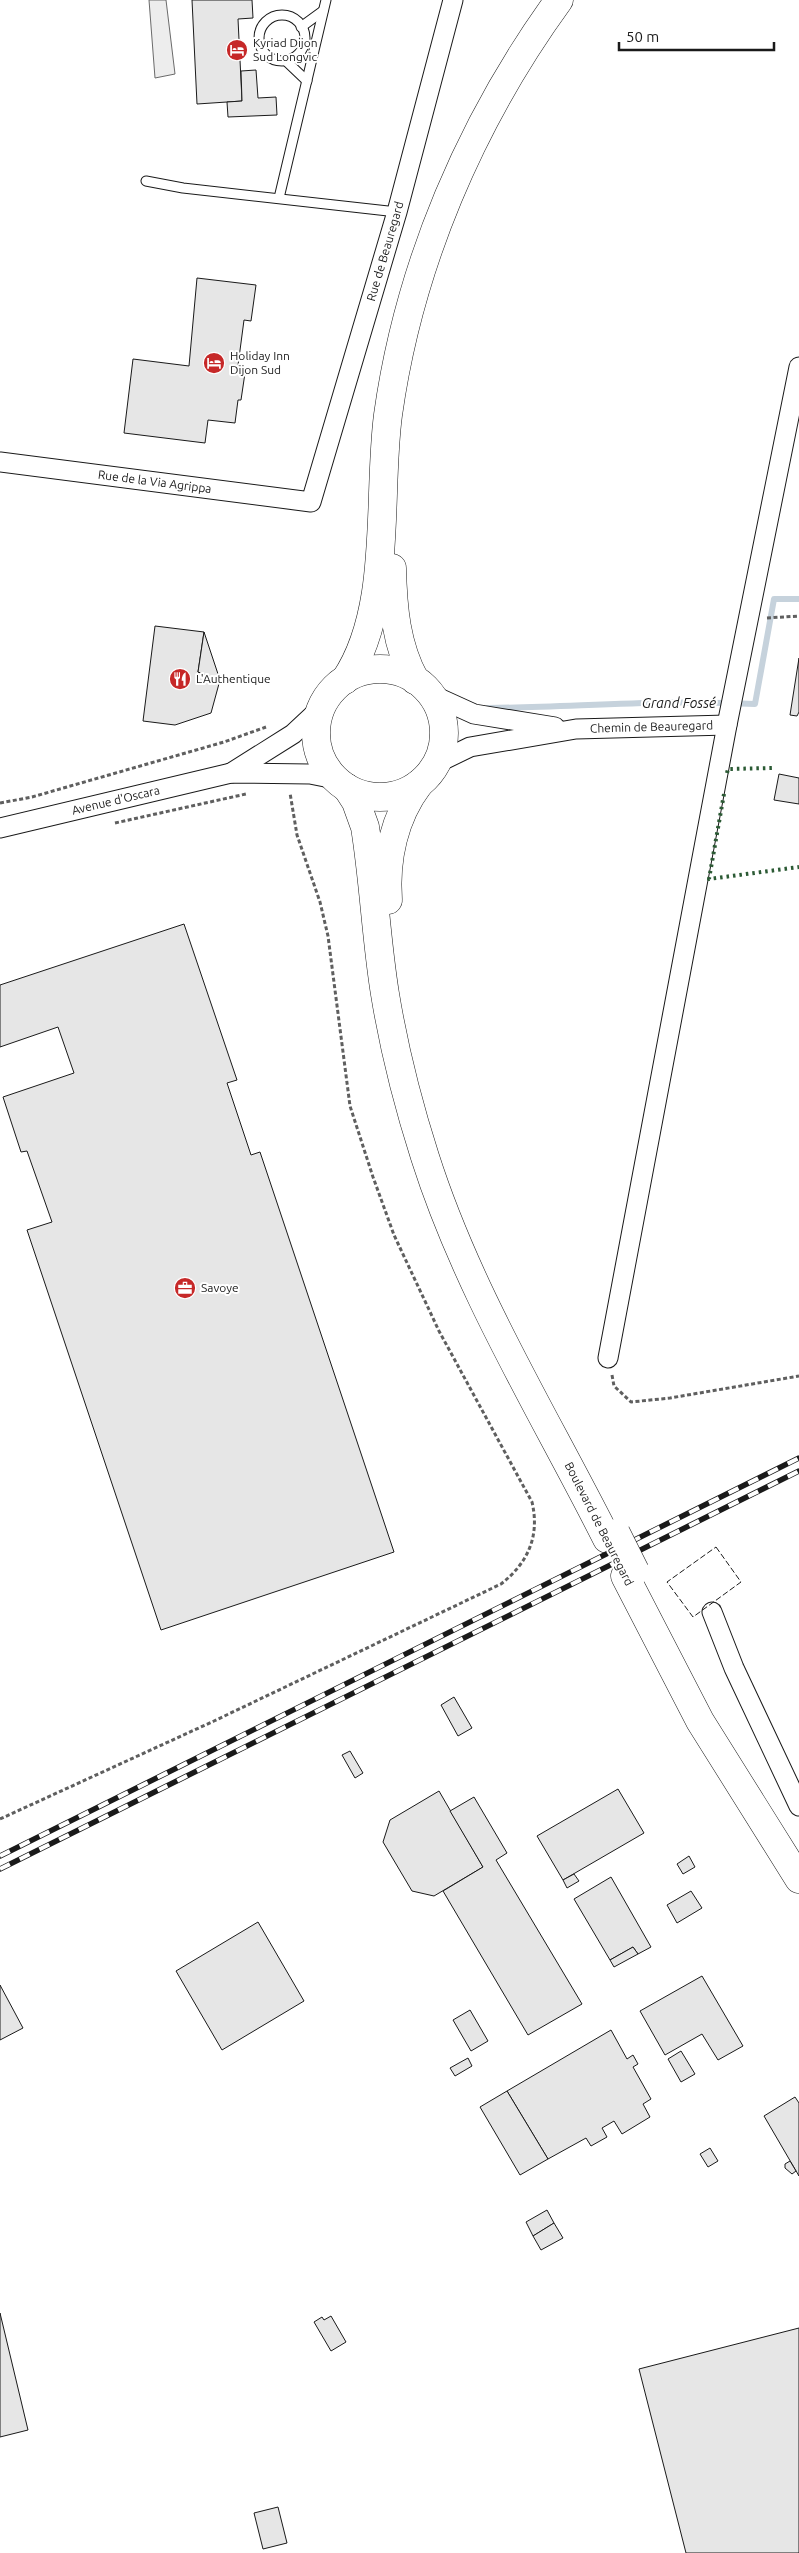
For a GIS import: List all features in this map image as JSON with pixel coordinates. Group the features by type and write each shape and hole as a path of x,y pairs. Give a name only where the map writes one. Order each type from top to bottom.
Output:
{"main road":[{"path":"346,680 359,658 374,606 388,415 403,335 424,265 453,185 486,114 522,52 559,0"},
{"path":"430,1152 406,1041 392,953 387,897 388,868 396,827 409,797 427,774 443,742 443,725 440,712 402,653 396,630 392,558 398,435 411,359 442,253 466,188 490,133 534,56 575,0"},
{"path":"423,687 403,674 382,669 361,672 346,680 330,693 322,706 316,732 322,759 356,802 365,828 385,994 395,1049 430,1152"},
{"path":"341,783 375,797 390,796 404,792 427,774"},
{"name":"Boulevard de Beauregard","path":"430,1152 474,1252 700,1722 799,1879"},
{"name":"Boulevard de Beauregard","path":"630,1573 710,1716 770,1814 799,1857"}],"street":[{"name":"Rue de Beauregard","path":"311,502 397,212 453,0"},
{"path":"608,1358 727,725 799,367"},
{"name":"Rue de la Via Agrippa","path":"0,462 311,502"},
{"name":"Chemin de Beauregard","path":"423,687 455,707 486,717 576,729"},
{"name":"Avenue d'Oscara","path":"231,773 302,727 322,706"},
{"name":"Chemin de Beauregard","path":"427,774 470,747 576,729 727,725"},
{"name":"Avenue d'Oscara","path":"0,828 231,773 310,774 341,783"},
{"path":"712,1612 734,1668 799,1806"}],"lane":[{"path":"279,198 326,0"},
{"path":"302,27 323,12"},
{"path":"275,16 290,17 302,27 304,34 302,48 298,54 286,61 278,61 265,53 258,39 268,19 275,16"},
{"path":"286,61 307,81"},
{"path":"146,181 397,212"}],"path":[{"path":"765,618 799,616"},
{"path":"0,803 32,797 224,742 279,722 283,740"},
{"path":"0,1819 214,1721 501,1584 513,1574 524,1560 531,1546 535,1528 532,1502 440,1331 394,1235 350,1106 328,936 320,902 297,835 287,773"},
{"path":"105,825 249,794"},
{"path":"608,1358 614,1386 631,1402 670,1398 799,1376"}],"shaded area":[{"path":"149,0 166,0 175,74 155,78"}],"building":[{"path":"192,0 252,0 253,18 238,19 242,101 197,104"},
{"path":"256,70 258,98 276,97 277,115 228,117 227,102 242,101 241,71"},
{"name":"Holiday Inn Dijon Sud","path":"197,278 256,285 251,321 244,320 237,373 245,373 241,400 238,400 235,423 208,420 205,443 124,433 133,359 189,366"},
{"path":"155,626 204,632 198,672 220,680 211,713 175,725 143,721"},
{"path":"204,632 220,680 198,672"},
{"path":"799,658 799,712 797,716 790,715"},
{"path":"779,774 799,778 799,804 774,800"},
{"path":"184,924 237,1080 227,1083 251,1155 260,1152 394,1552 161,1630 27,1230 52,1222 27,1151 21,1152 3,1097 74,1073 58,1027 0,1047 0,985"},
{"path":"454,1697 472,1728 458,1736 441,1705"},
{"path":"350,1751 363,1773 355,1778 342,1755"},
{"path":"618,1789 644,1833 563,1880 537,1836"},
{"path":"439,1791 483,1867 434,1896 412,1891 383,1842 390,1820"},
{"path":"474,1797 507,1853 496,1860 582,2004 528,2035 443,1891 483,1867 450,1811"},
{"path":"689,1856 695,1867 683,1874 677,1864"},
{"path":"574,1874 579,1881 567,1888 563,1880"},
{"path":"611,1877 651,1947 638,1954 633,1947 610,1960 574,1899"},
{"path":"691,1891 702,1908 677,1923 667,1905"},
{"path":"258,1922 304,2001 222,2050 176,1971"},
{"path":"633,1947 638,1954 614,1967 610,1960"},
{"path":"702,1976 743,2046 718,2060 702,2034 665,2055 640,2011"},
{"path":"0,1985 23,2028 0,2040"},
{"path":"470,2010 488,2041 471,2051 453,2020"},
{"path":"611,2030 627,2059 633,2055 638,2064 633,2067 651,2099 643,2104 650,2117 622,2134 614,2121 602,2128 607,2137 591,2146 586,2138 548,2159 507,2091"},
{"path":"681,2051 695,2074 681,2082 668,2059"},
{"path":"468,2058 472,2066 455,2076 450,2068"},
{"path":"507,2091 548,2159 520,2175 480,2107"},
{"path":"795,2097 799,2103 799,2176 764,2116"},
{"path":"710,2148 718,2161 708,2167 700,2154"},
{"path":"790,2161 796,2171 792,2174 785,2168 785,2164"},
{"path":"547,2210 554,2223 533,2236 526,2222"},
{"path":"554,2223 563,2238 541,2250 533,2236"},
{"path":"0,2313 28,2430 0,2437"},
{"path":"331,2316 346,2342 331,2351 314,2322 322,2317 324,2320"},
{"path":"799,2328 799,2553 686,2553 639,2369"},
{"path":"278,2507 287,2543 263,2549 254,2513"}],"waterway":[{"name":"Grand Fossé","path":"488,708 655,703 755,704 774,599 799,599"}],"railway":[{"path":"0,1856 799,1458"},
{"path":"0,1869 799,1471"}],"hedge":[{"path":"727,773 728,769 772,768"},
{"path":"724,794 709,879 799,867"}],"fence":[{"path":"716,1547 741,1582 693,1617 667,1582 716,1547"}],"place":[{"name":"Kyriad Dijon Sud Longvic","path":"237,50"},
{"name":"Holiday Inn Dijon Sud","path":"214,363"},
{"name":"L'Authentique","path":"180,679"},
{"name":"Savoye","path":"185,1288"}]}
